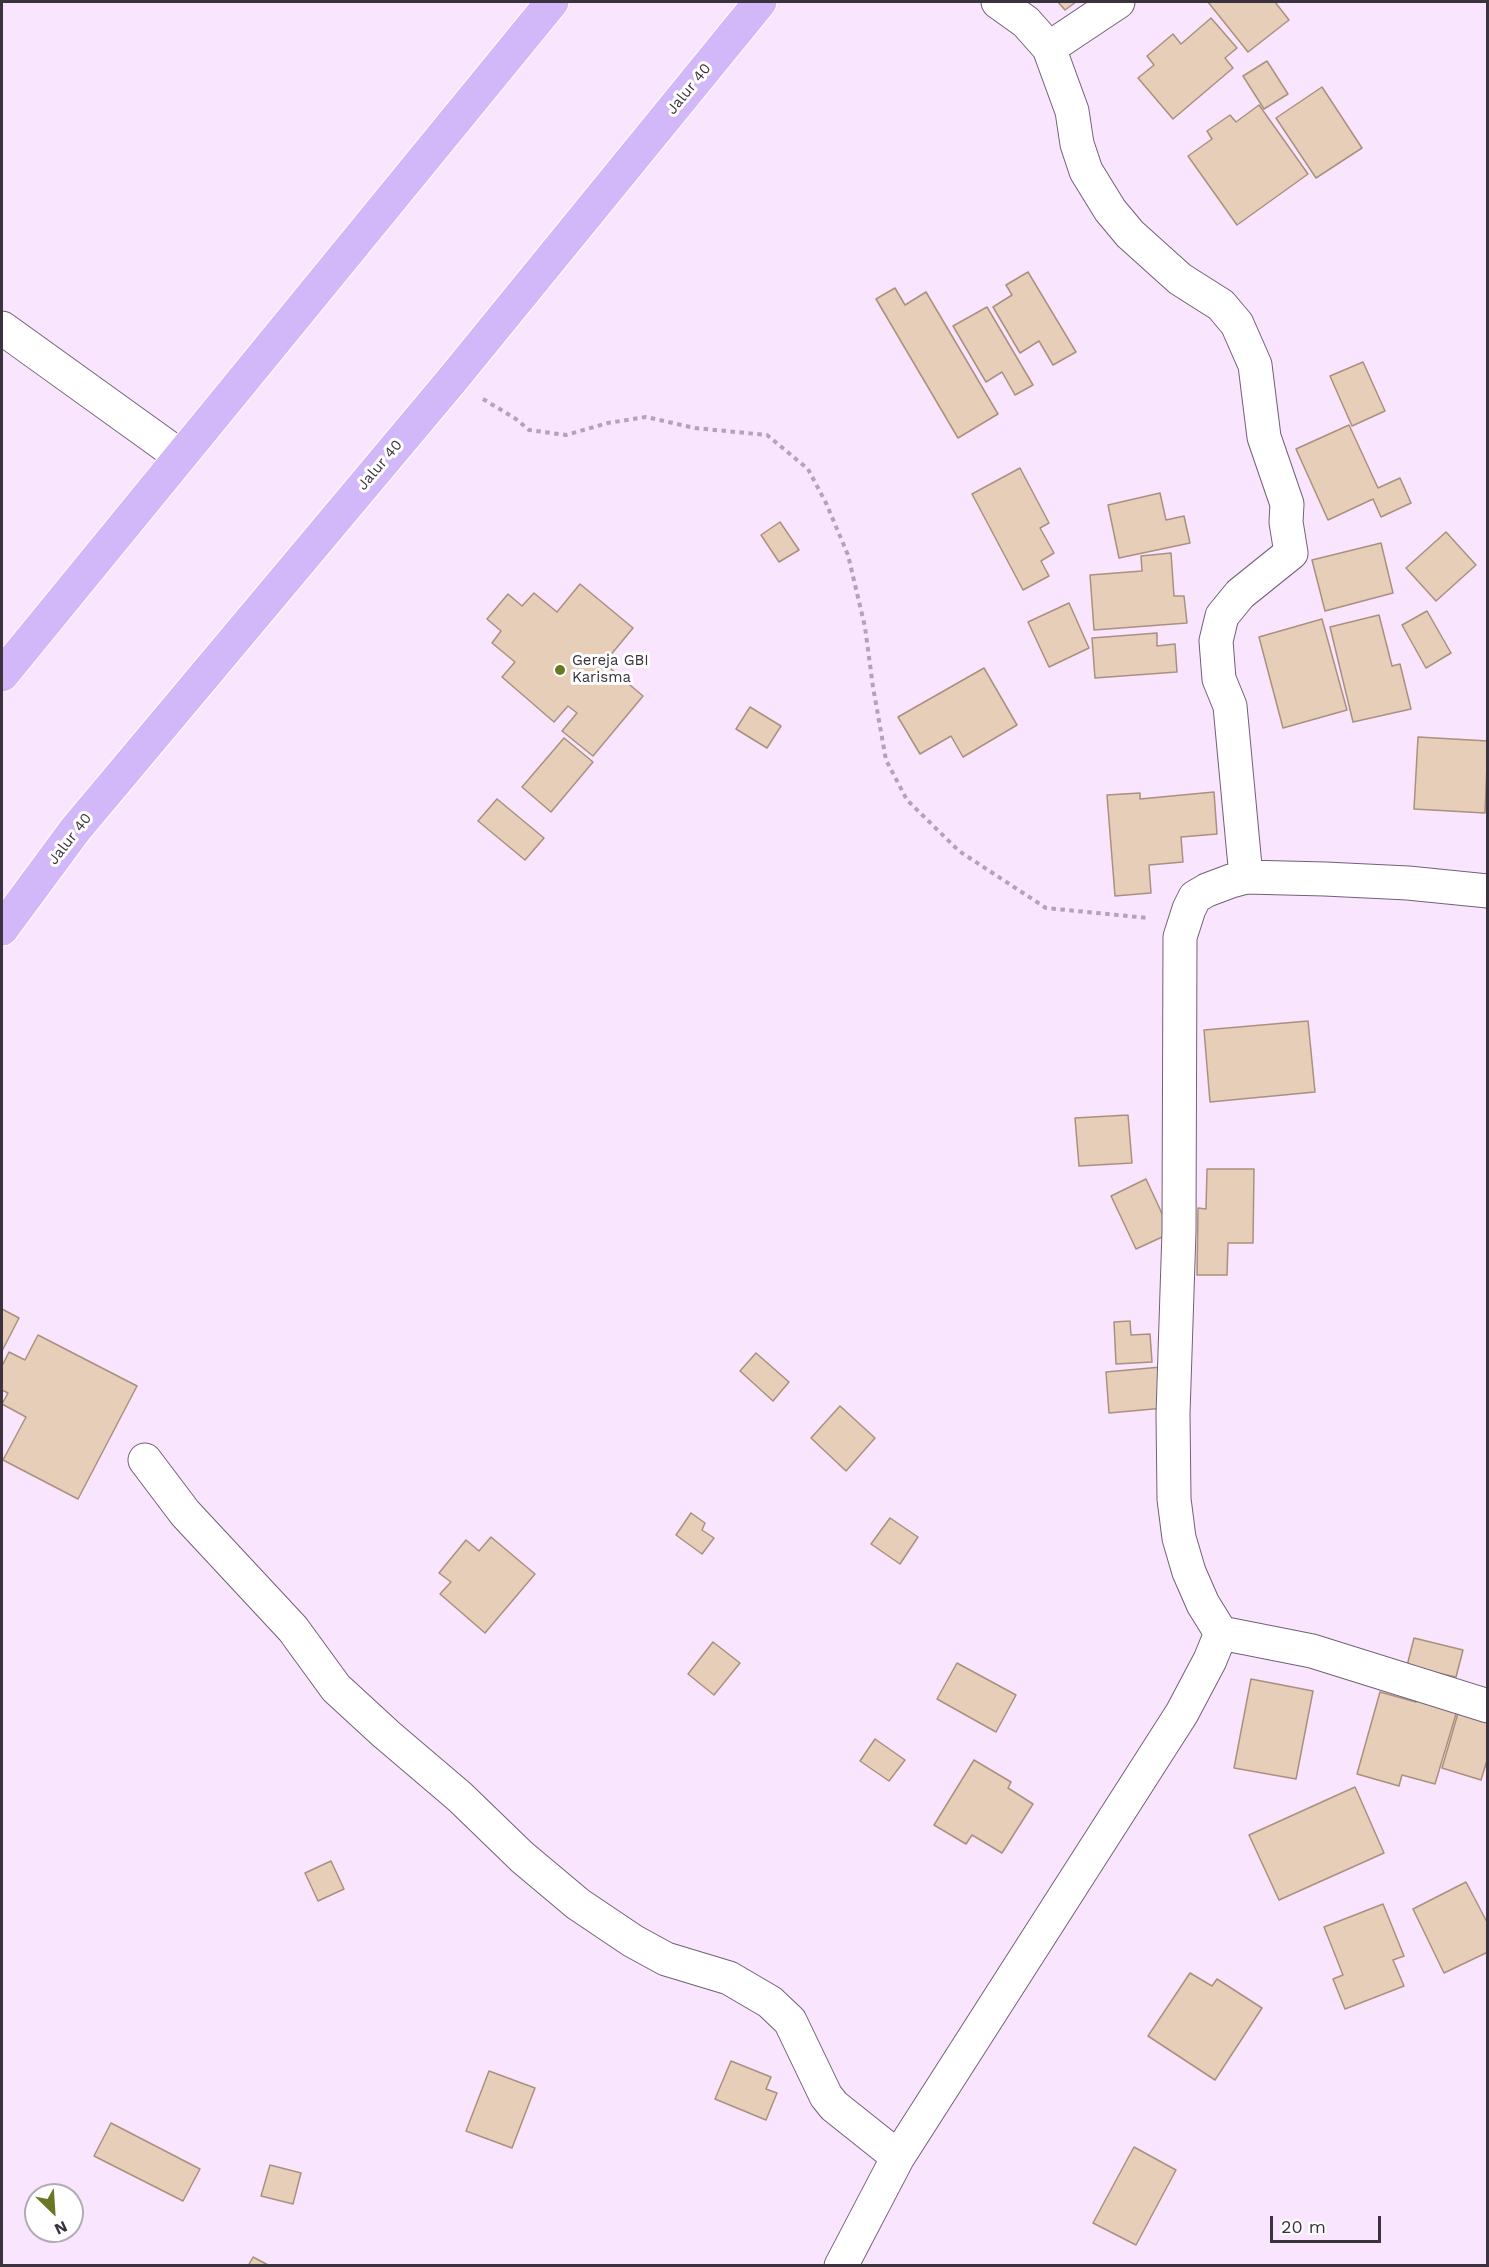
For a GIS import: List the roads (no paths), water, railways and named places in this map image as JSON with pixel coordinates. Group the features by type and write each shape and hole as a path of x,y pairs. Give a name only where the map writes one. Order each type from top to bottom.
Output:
{"highway":[{"path":"2,675 552,2"},
{"name":"Jalur 40","path":"2,929 75,830 452,380 760,2"}],"street":[{"path":"998,2 1026,22 1050,48 1072,111 1077,144 1086,171 1097,191 1130,234 1180,279 1221,305 1237,324 1255,364 1264,437 1287,504 1286,522 1291,553 1240,594 1222,616 1216,641 1219,680 1230,706 1246,878"},
{"path":"1050,48 1118,2"},
{"path":"2,328 180,456"},
{"path":"1488,891 1384,882 1246,878 1223,884 1195,897 1180,937 1179,1231 1173,1413 1174,1499 1179,1538 1189,1572 1203,1604 1221,1633 1312,1651 1488,1706"},
{"path":"145,1460 185,1513 293,1629 336,1688 459,1797 522,1857 579,1904 633,1941 666,1959 729,1978 770,2002 790,2021 826,2096 834,2106 898,2157"},
{"path":"841,2265 898,2157 1182,1713 1210,1660 1221,1633"}],"place":[{"name":"Gereja GBI Karisma","path":"560,670"}]}
